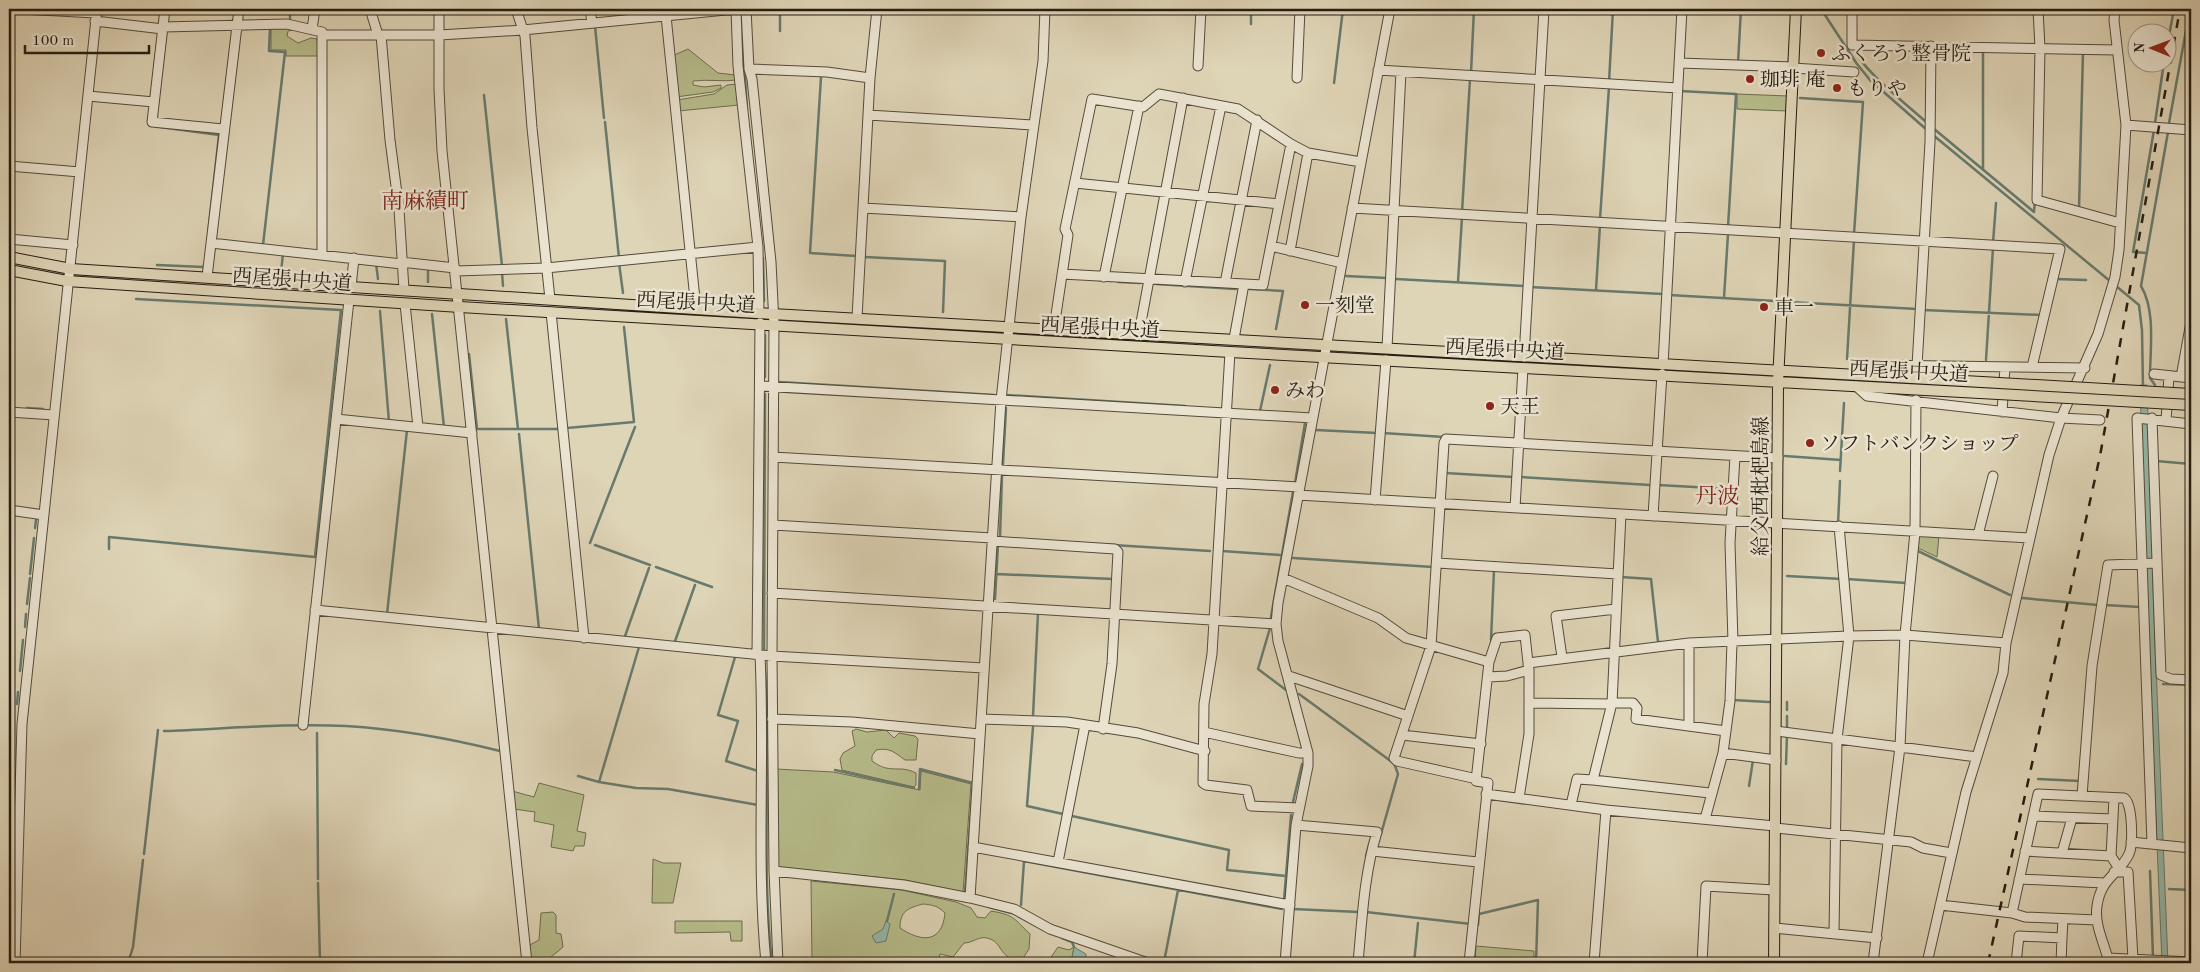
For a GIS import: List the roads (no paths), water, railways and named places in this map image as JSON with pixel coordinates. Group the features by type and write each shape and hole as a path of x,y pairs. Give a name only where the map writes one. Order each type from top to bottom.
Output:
{"main road":[{"name":"給父西枇杷島線","path":"1774,963 1778,376 1796,9"},
{"name":"西尾張中央道","path":"9,257 71,269 696,309 760,318"},
{"name":"西尾張中央道","path":"9,270 67,282 405,304 551,312 760,318 1007,339 1523,368 1662,369"},
{"name":"西尾張中央道","path":"773,319 857,318 1325,344 1524,357 1662,369 1856,381 1980,393 2191,405"},
{"name":"西尾張中央道","path":"1856,381 1982,382 2191,394"}],"street":[{"path":"21,9 96,14 163,28 288,24 322,32 322,255"},
{"path":"165,9 152,122 223,129"},
{"path":"208,277 223,129 226,127 239,9"},
{"path":"312,29 315,9"},
{"path":"370,9 380,35 398,209 404,290"},
{"path":"439,9 442,151 460,307 527,963"},
{"path":"516,9 523,30 550,299"},
{"path":"590,9 592,23"},
{"path":"322,35 439,35 523,30 736,9 738,66 758,246 760,318 759,655 763,712 762,863 766,963"},
{"path":"746,9 749,69 752,79 771,262 773,319 772,719 774,871 778,963"},
{"path":"857,318 870,78 877,9"},
{"path":"970,898 1001,400 1021,217 1043,61 1046,9"},
{"path":"1198,66 1201,9"},
{"path":"1297,78 1300,9"},
{"path":"1285,963 1296,825 1308,766 1308,753 1289,676 1278,641 1276,624 1325,344 1390,9"},
{"path":"1524,357 1544,9"},
{"path":"1653,516 1682,9"},
{"path":"1852,9 1852,45 2117,50"},
{"path":"2038,9 2040,48 2038,200 2120,223"},
{"path":"1927,963 1951,853 2003,673 2006,643 2049,455 2061,418 2085,368 2112,291 2115,277 2126,124 2117,50 2115,9"},
{"path":"15,963 18,782 22,724 67,282 71,269 96,14"},
{"path":"666,16 696,309"},
{"path":"1917,366 1930,142 1931,46"},
{"path":"1679,63 1854,72"},
{"path":"749,69 787,69 870,78"},
{"path":"1378,70 1678,88"},
{"path":"1387,348 1400,72"},
{"path":"1054,328 1068,235 1065,229 1092,99 1144,107 1159,94 1238,109 1308,153 1361,162"},
{"path":"88,96 154,102"},
{"path":"1139,333 1183,98"},
{"path":"1104,277 1139,106"},
{"path":"1185,282 1221,106"},
{"path":"868,115 1033,125"},
{"path":"1225,283 1257,120"},
{"path":"2126,124 2191,130"},
{"path":"1062,274 1263,285 1291,144"},
{"path":"1290,251 1308,153"},
{"path":"9,166 80,172"},
{"path":"1075,183 1279,204"},
{"path":"863,208 1021,217"},
{"path":"1352,208 2060,249 2032,367"},
{"path":"9,238 73,245"},
{"path":"211,243 456,269 546,268 758,246"},
{"path":"1270,246 1342,262"},
{"path":"351,286 354,258"},
{"path":"1234,339 1244,284"},
{"path":"303,725 349,300"},
{"path":"405,304 418,427"},
{"path":"551,312 584,638"},
{"path":"2181,377 2191,322"},
{"path":"1230,352 1212,654 1204,704 1205,751 1203,782 1206,785 1247,790 1250,806 1298,808"},
{"path":"1375,500 1386,360"},
{"path":"2085,368 1868,365 1856,381 1867,396 1916,400 2002,412 2100,420"},
{"path":"2002,412 2005,367"},
{"path":"1515,508 1523,368"},
{"path":"2154,374 2191,378"},
{"path":"2166,421 2169,376"},
{"path":"760,386 1312,418"},
{"path":"1873,963 1900,747 1905,635 1915,532 1916,400"},
{"path":"9,412 54,415"},
{"path":"2153,844 2137,418 2151,418 2191,424"},
{"path":"2151,418 2161,675 2171,679 2191,680"},
{"path":"336,419 472,432"},
{"path":"1469,963 1478,862 1488,783 1397,761 1394,758 1431,646 1444,443 1446,439 1778,458"},
{"path":"1705,819 1710,792 1723,753 1730,701 1732,642 1731,520 1735,456"},
{"path":"773,457 1222,482 1375,500 2029,538"},
{"path":"1978,535 1993,476"},
{"path":"9,510 44,515"},
{"path":"1593,780 1612,703 1621,514"},
{"path":"773,525 1115,549 1118,552 1116,614 1103,728"},
{"path":"1834,933 1837,739 1849,636 1839,526"},
{"path":"1436,563 1618,574"},
{"path":"2082,796 2092,666 2108,564 2156,563"},
{"path":"1283,578 1378,618 1394,632 1431,646 1489,662"},
{"path":"772,593 1276,624"},
{"path":"1562,657 1556,616 1616,609"},
{"path":"316,610 759,655 984,668"},
{"path":"1477,779 1489,662 1497,638 1524,635 1528,666 1529,734 1520,798"},
{"path":"1488,677 1507,676 1528,666 1562,657 1689,643 1905,635 2006,643"},
{"path":"1689,643 1689,726"},
{"path":"1289,676 1408,716"},
{"path":"1529,703 1633,703 1637,708 1636,718 1726,731"},
{"path":"772,719 852,722 980,734"},
{"path":"981,720 1067,722 1138,733 1205,751"},
{"path":"1058,862 1085,725"},
{"path":"1776,731 1977,758"},
{"path":"1204,732 1300,753 1308,753"},
{"path":"1402,735 1480,744"},
{"path":"1723,753 1776,760"},
{"path":"1571,804 1577,779 1710,792"},
{"path":"9,781 18,782"},
{"path":"1486,794 1606,810 1911,842 1923,848 1951,853"},
{"path":"2012,913 2038,794 2124,798 2129,804 2131,842 2129,854 2104,883 2097,907 2097,920 2109,961 2133,959 2191,962"},
{"path":"2114,798 2111,856 2116,869"},
{"path":"1594,963 1606,810"},
{"path":"2033,816 2113,819"},
{"path":"2062,853 2072,818"},
{"path":"1296,825 1377,832 1372,851 1358,963"},
{"path":"2131,842 2191,848"},
{"path":"973,847 1290,905"},
{"path":"1372,851 1478,862"},
{"path":"2025,851 2111,856"},
{"path":"2116,869 2128,872 2133,959"},
{"path":"774,871 904,885 970,898 1014,909 1050,929 1148,963"},
{"path":"2019,879 2104,883"},
{"path":"1702,963 1706,886 1774,890"},
{"path":"1940,905 2012,913 2025,917 2097,920"},
{"path":"2061,963 2063,919"},
{"path":"1774,928 1877,938"},
{"path":"2016,963 2019,936 2062,938"}],"waterway":[{"path":"290,9 290,22"},
{"path":"780,9 780,31"},
{"path":"1251,9 1251,24"},
{"path":"1334,83 1343,9"},
{"path":"1471,73 1474,9"},
{"path":"1609,82 1613,9"},
{"path":"1738,63 1741,9"},
{"path":"1821,9 1857,64 1870,80 1927,130"},
{"path":"2172,22 2174,9"},
{"path":"2169,123 2190,9"},
{"path":"9,12 9,18"},
{"path":"741,12 747,110"},
{"path":"595,26 604,118"},
{"path":"263,245 285,52 269,51 270,28"},
{"path":"1855,48 1858,56 1874,76 1926,122"},
{"path":"1983,51 1983,169"},
{"path":"2079,208 2083,52"},
{"path":"2155,123 2163,72"},
{"path":"821,77 810,253 856,256"},
{"path":"1462,212 1470,79"},
{"path":"1600,219 1609,87 1611,88"},
{"path":"1680,91 1736,94 1728,227"},
{"path":"484,95 502,266"},
{"path":"1800,98 1863,102 1854,234"},
{"path":"605,122 619,258"},
{"path":"160,127 219,135 208,235"},
{"path":"1933,128 2034,212"},
{"path":"2147,253 2133,252 2154,130"},
{"path":"2155,385 2150,378 2149,307 2141,286 2168,132"},
{"path":"1933,135 2139,305 2142,330 2143,387"},
{"path":"2034,212 2035,201"},
{"path":"1993,243 1996,203"},
{"path":"1458,282 1462,217"},
{"path":"1596,290 1600,225"},
{"path":"1724,298 1728,234"},
{"path":"1847,359 1854,240"},
{"path":"1986,360 1993,248"},
{"path":"281,273 283,253"},
{"path":"865,257 945,261 943,312"},
{"path":"763,258 764,301"},
{"path":"376,263 378,279"},
{"path":"619,263 623,293"},
{"path":"157,265 204,267 204,265"},
{"path":"428,269 428,282"},
{"path":"502,272 503,286"},
{"path":"1346,276 1387,278"},
{"path":"1396,279 1524,286"},
{"path":"2056,279 2086,280"},
{"path":"1098,280 1112,281"},
{"path":"1118,282 1140,283"},
{"path":"1156,284 1236,289"},
{"path":"1530,287 1663,294"},
{"path":"1250,289 1283,291 1276,329"},
{"path":"1669,295 1775,301"},
{"path":"109,549 109,537 315,557 341,310 136,299"},
{"path":"1789,302 1917,309"},
{"path":"1923,310 2041,315"},
{"path":"380,311 389,422"},
{"path":"432,314 444,427"},
{"path":"506,319 518,429"},
{"path":"567,428 634,422 624,327"},
{"path":"765,335 765,377"},
{"path":"469,354 477,429 559,429"},
{"path":"1260,411 1270,365"},
{"path":"779,382 994,395"},
{"path":"764,652 765,394"},
{"path":"1006,395 1185,406"},
{"path":"1840,471 1844,403"},
{"path":"27,408 43,409"},
{"path":"1003,464 1006,408"},
{"path":"1295,483 1305,423"},
{"path":"590,543 635,427"},
{"path":"387,614 407,430"},
{"path":"1316,430 1377,433"},
{"path":"1383,433 1444,437"},
{"path":"519,434 539,629"},
{"path":"1785,456 1841,460"},
{"path":"2156,461 2191,464"},
{"path":"1445,473 1513,477"},
{"path":"1000,538 1002,476"},
{"path":"1520,477 1650,485"},
{"path":"1838,524 1840,481"},
{"path":"1658,485 1731,489"},
{"path":"1271,617 1293,492"},
{"path":"35,528 36,520"},
{"path":"30,574 34,538"},
{"path":"595,545 650,565"},
{"path":"995,599 998,545"},
{"path":"1113,545 1210,551"},
{"path":"1916,550 2010,595"},
{"path":"1222,551 1280,555"},
{"path":"1293,558 1433,567"},
{"path":"656,567 712,587"},
{"path":"624,639 649,568"},
{"path":"1491,640 1494,570"},
{"path":"996,574 1113,579"},
{"path":"1787,576 1842,579"},
{"path":"1621,577 1651,579 1658,642 1661,642"},
{"path":"27,604 30,578"},
{"path":"1847,579 1906,583"},
{"path":"674,644 695,585"},
{"path":"2022,598 2098,605"},
{"path":"2105,605 2140,607"},
{"path":"1033,716 1038,613"},
{"path":"25,627 26,614"},
{"path":"1270,628 1258,669 1286,690"},
{"path":"20,671 23,640"},
{"path":"599,782 639,647"},
{"path":"735,657 718,715 738,721 726,761 758,771"},
{"path":"765,672 767,708 767,891 772,963"},
{"path":"2163,684 2191,685"},
{"path":"17,704 18,692"},
{"path":"1299,694 1392,762"},
{"path":"1288,695 1296,725"},
{"path":"1733,700 1769,702"},
{"path":"1787,702 1787,710"},
{"path":"1787,716 1787,729"},
{"path":"164,731 278,726 346,726 424,735 500,751"},
{"path":"1033,727 1027,806 1063,814"},
{"path":"144,854 158,730"},
{"path":"317,733 318,879"},
{"path":"1786,764 1787,735"},
{"path":"1749,786 1753,760"},
{"path":"1381,834 1398,774 1394,763"},
{"path":"1293,802 1302,764"},
{"path":"919,789 920,769 973,783 965,892"},
{"path":"835,770 914,788"},
{"path":"578,776 599,782 636,788 668,789 758,805"},
{"path":"2038,779 2080,781"},
{"path":"1284,900 1291,815"},
{"path":"1072,816 1229,850 1227,870 1286,876"},
{"path":"1366,856 1369,845"},
{"path":"128,963 133,947 143,860"},
{"path":"1021,905 1024,861 1282,909"},
{"path":"2150,871 2153,957"},
{"path":"318,883 320,963"},
{"path":"2169,889 2191,890"},
{"path":"1164,962 1178,890"},
{"path":"887,921 894,894"},
{"path":"1477,925 1479,914 1538,900 1536,963"},
{"path":"989,907 1015,914"},
{"path":"1293,909 1359,912"},
{"path":"1366,912 1471,924"},
{"path":"9,929 10,919"},
{"path":"1414,963 1418,923"},
{"path":"1062,938 1072,942 1074,947"}],"railway":[{"path":"1988,963 2100,456 2180,9"}],"place":[{"name":"ふくろう整骨院","path":"1821,53"},
{"name":"珈琲 庵","path":"1750,79"},
{"name":"もりや","path":"1837,88"},
{"name":"一刻堂","path":"1305,305"},
{"name":"車一","path":"1764,307"},
{"name":"みわ","path":"1275,390"},
{"name":"天王","path":"1490,406"},
{"name":"ソフトバンクショップ","path":"1810,443"}],"district":[{"name":"南麻績町","path":"425,200"},
{"name":"丹波","path":"1717,495"}]}
